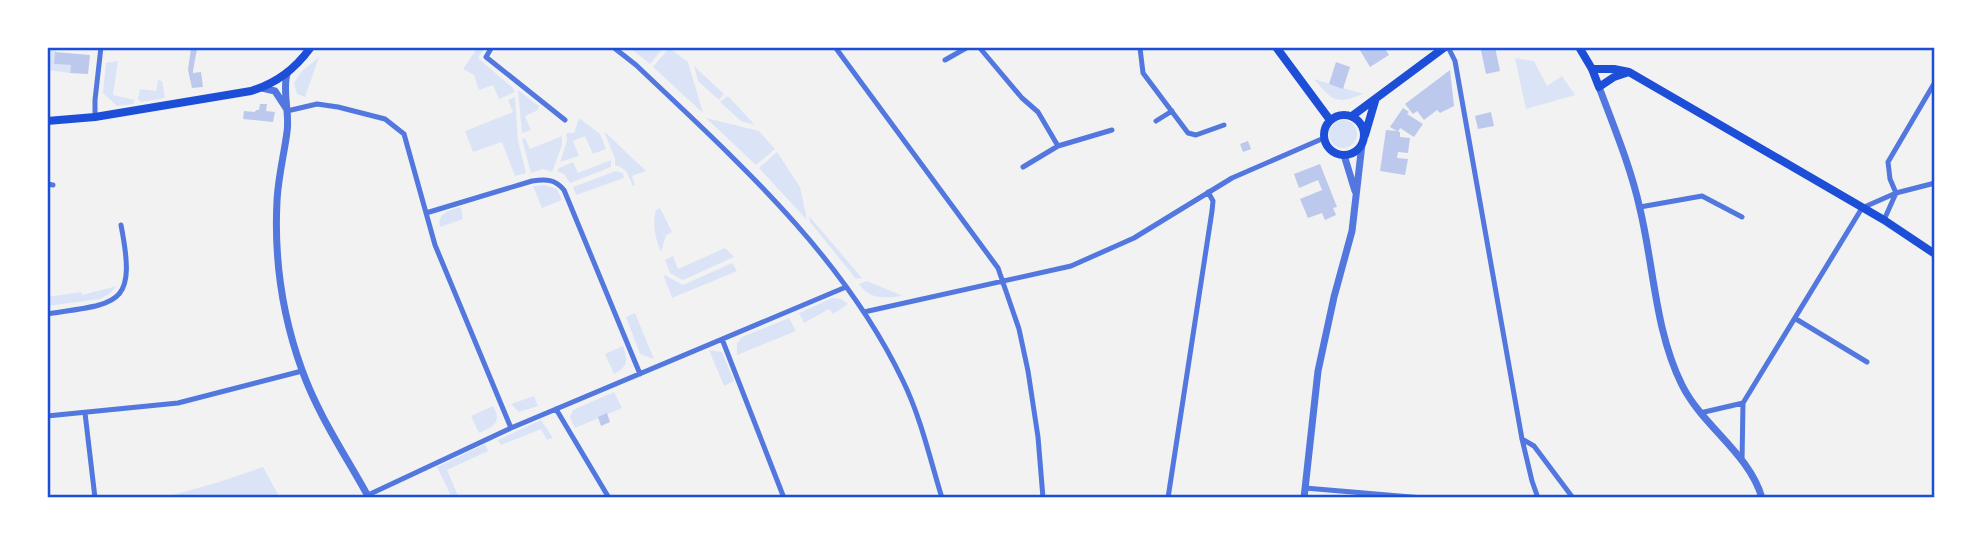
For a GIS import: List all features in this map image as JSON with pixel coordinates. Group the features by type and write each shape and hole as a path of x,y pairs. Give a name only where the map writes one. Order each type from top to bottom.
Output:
{"main road":[{"path":"48,121 95,117 262,88 295,69 312,47"},
{"path":"1276,47 1330,120"},
{"path":"1352,116 1446,47"},
{"path":"1579,47 1599,87 1614,77 1629,72"},
{"path":"1592,69 1629,72 1884,220 1935,254"},
{"path":"1363,142 1364,131 1360,122 1352,116 1339,115 1330,120 1324,129 1324,138 1331,150 1344,155 1352,153 1363,142 1375,101"}],"street":[{"path":"95,117 100,47"},
{"path":"492,47 486,57 565,120"},
{"path":"613,47 636,65 763,188 811,240 846,287 887,349 905,384 921,425 942,498"},
{"path":"835,47 992,257 1004,282 1028,371 1038,437 1043,498"},
{"path":"945,60 968,47"},
{"path":"979,47 1022,98 1038,112 1058,146"},
{"path":"1139,47 1143,73 1188,133 1196,135 1224,125"},
{"path":"1446,47 1455,61 1522,439 1538,498"},
{"path":"287,74 285,83 288,130 276,199 276,245 282,302 302,371 319,408 368,497 511,428 846,287"},
{"path":"1884,220 1896,193 1890,179 1888,162 1935,82"},
{"path":"1599,87 1640,207 1665,341 1682,386 1700,413 1742,461 1762,498"},
{"path":"262,88 275,91 288,111"},
{"path":"288,111 305,106 326,105 385,120 404,134 435,245 511,428"},
{"path":"1156,121 1172,111"},
{"path":"47,127 48,121"},
{"path":"1023,167 1058,146 1112,130"},
{"path":"864,313 1070,267 1156,226 1232,178 1324,138"},
{"path":"1304,498 1318,371 1352,232 1363,142"},
{"path":"1344,155 1356,195"},
{"path":"426,213 532,181 557,183 564,190 640,374"},
{"path":"1742,461 1743,403 1862,208 1896,193 1935,183"},
{"path":"1168,498 1212,211 1213,201 1208,192"},
{"path":"1640,207 1702,196 1742,218"},
{"path":"47,314 103,305 118,296 127,280 121,225"},
{"path":"1796,318 1867,362"},
{"path":"722,339 784,498"},
{"path":"47,416 178,403 302,371"},
{"path":"1700,413 1743,403"},
{"path":"556,409 609,498"},
{"path":"85,413 95,498"},
{"path":"1522,439 1534,446 1573,498"},
{"path":"1305,488 1423,498"}],"shaded area":[{"path":"478,47 485,47 478,58 515,92 499,99 493,85 479,90 474,75 463,69"},
{"path":"629,47 664,47 650,64"},
{"path":"669,48 688,62 703,113 653,67"},
{"path":"47,50 56,50 55,64 71,65 70,73 47,70"},
{"path":"319,57 305,97 297,94 294,83 302,71"},
{"path":"1515,58 1534,61 1547,86 1562,76 1575,95 1526,109"},
{"path":"118,61 113,95 135,100 133,104 117,106 103,93 106,63"},
{"path":"694,66 724,94 719,100 698,81"},
{"path":"1314,79 1363,94 1335,99"},
{"path":"158,80 162,81 165,98 141,102 138,99 140,89 156,91"},
{"path":"518,90 539,106 538,110 525,116 531,130 522,133"},
{"path":"728,96 755,125 741,121 720,102"},
{"path":"515,97 518,141 526,173 515,176 502,142 473,152 465,131 513,112 508,100"},
{"path":"579,118 600,134 606,149 593,154 585,136 573,141 579,156 560,162 567,140 566,133 574,133"},
{"path":"706,118 759,131 775,149 756,165"},
{"path":"1343,120 1353,124 1357,134 1353,144 1343,148 1333,144 1329,134 1333,124"},
{"path":"604,131 646,171 632,176 635,185 633,186 626,171 615,166"},
{"path":"562,136 562,145 552,172 543,169 531,173 522,139 525,138 530,149"},
{"path":"777,152 800,187 807,220 759,168"},
{"path":"611,160 611,167 570,183 564,174 557,171 573,162 578,173"},
{"path":"616,171 623,173 624,178 576,195 573,187"},
{"path":"544,185 557,189 562,200 542,208 533,186"},
{"path":"461,207 463,219 440,227 442,215"},
{"path":"660,208 672,232 666,235 661,252 654,226 656,210"},
{"path":"809,216 862,278 856,279 810,222"},
{"path":"725,248 734,257 683,280 670,273 665,260 673,256 678,269"},
{"path":"732,263 737,271 672,298 663,274 683,285"},
{"path":"867,281 903,296 884,297 868,293 859,284"},
{"path":"117,286 100,299 47,306 47,297 81,292 82,295"},
{"path":"832,298 841,299 848,304 833,314 829,309 804,323 799,313"},
{"path":"635,313 654,359 640,354 626,317"},
{"path":"789,318 796,331 737,355 737,343 742,337"},
{"path":"623,346 626,363 614,374 605,354"},
{"path":"709,350 722,352 734,381 724,386"},
{"path":"614,392 622,408 575,428 570,417 573,410"},
{"path":"534,396 538,406 519,412 511,404"},
{"path":"493,406 497,420 479,433 471,416"},
{"path":"541,420 553,438 547,440 541,429 501,445 498,440"},
{"path":"485,444 488,451 447,470 459,498 452,498 437,467"},
{"path":"263,467 280,498 161,498 216,483"}],"building":[{"path":"1358,47 1384,47 1389,55 1370,67"},
{"path":"1495,47 1500,71 1486,74 1481,50"},
{"path":"191,48 197,49 193,73 201,72 203,87 192,88 188,70"},
{"path":"55,52 90,55 88,74 70,73 71,65 54,64"},
{"path":"1336,62 1350,67 1343,89 1329,84"},
{"path":"1450,70 1454,106 1440,113 1437,110 1424,120 1417,111 1413,114 1405,104"},
{"path":"260,104 267,104 266,111 275,112 273,122 243,119 244,111 255,112 259,110"},
{"path":"1403,108 1409,112 1407,114 1423,124 1414,137 1400,128 1398,132 1400,137 1410,138 1408,153 1398,152 1397,158 1408,159 1405,175 1380,171 1386,130 1397,131 1390,127"},
{"path":"1491,112 1494,126 1478,129 1475,116"},
{"path":"1248,141 1251,149 1243,152 1240,144"},
{"path":"1320,164 1337,207 1333,208 1336,215 1325,220 1322,213 1308,218 1300,199 1322,190 1318,180 1299,188 1294,174"},
{"path":"607,413 610,422 601,426 598,417"}]}
